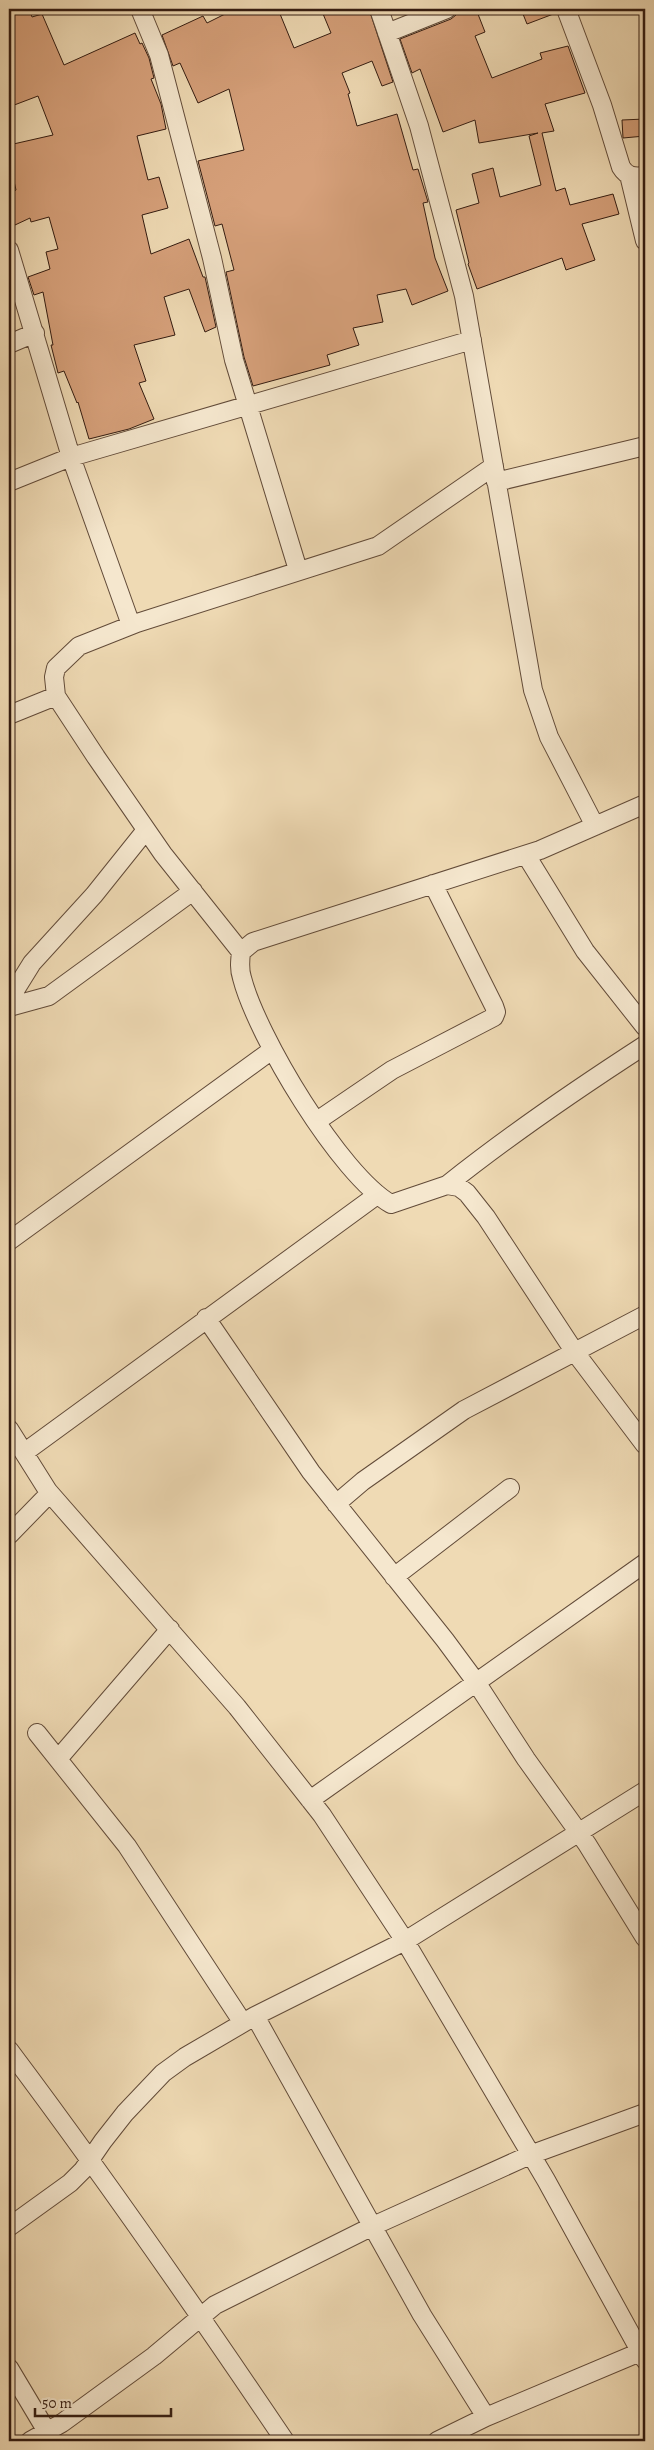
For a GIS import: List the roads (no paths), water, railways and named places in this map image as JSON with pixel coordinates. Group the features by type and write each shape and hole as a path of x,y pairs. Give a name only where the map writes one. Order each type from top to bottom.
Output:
{"street":[{"path":"140,9 159,55 212,258 234,360 298,570"},
{"path":"380,9 419,126 464,296 533,690 549,737 595,826"},
{"path":"388,33 447,9"},
{"path":"566,9 602,105 620,167 637,176 645,242"},
{"path":"9,250 71,457 131,625"},
{"path":"9,344 35,333"},
{"path":"9,482 71,457 472,340"},
{"path":"645,446 495,474 378,546 298,570 131,625 79,646 61,662 54,677 56,696 146,830 241,952 240,966 242,979 272,1050 336,1152 377,1195 391,1204 448,1185 497,1144 645,1045"},
{"path":"9,715 56,696"},
{"path":"241,952 253,942 526,855 645,804"},
{"path":"9,1000 32,963 94,894 146,830"},
{"path":"526,855 585,951 645,1026"},
{"path":"317,1121 401,1065 494,1017 496,1012 494,1006 434,884"},
{"path":"9,1007 49,996 193,891"},
{"path":"9,1241 272,1050"},
{"path":"448,1185 459,1187 467,1193 486,1217 574,1351 645,1445"},
{"path":"25,1452 377,1195"},
{"path":"336,1504 386,1464 464,1410 645,1315"},
{"path":"206,1318 311,1472 476,1682 526,1760 579,1833 645,1938"},
{"path":"9,1429 48,1491 238,1707 310,1800 405,1941 546,2180 644,2354 486,2417 437,2441"},
{"path":"394,1577 510,1488"},
{"path":"9,1535 46,1498 48,1491"},
{"path":"310,1800 645,1563"},
{"path":"58,1759 170,1629"},
{"path":"37,1733 127,1846 249,2020 372,2226 422,2315 486,2417"},
{"path":"9,2228 70,2183 91,2160 103,2140 125,2114 164,2073 185,2057 249,2020 405,1941 645,1791"},
{"path":"9,2050 91,2160 201,2316 285,2441"},
{"path":"30,2441 50,2436 62,2423 154,2356 215,2305 372,2226 530,2155 645,2113"},
{"path":"9,2368 50,2436"}]}
